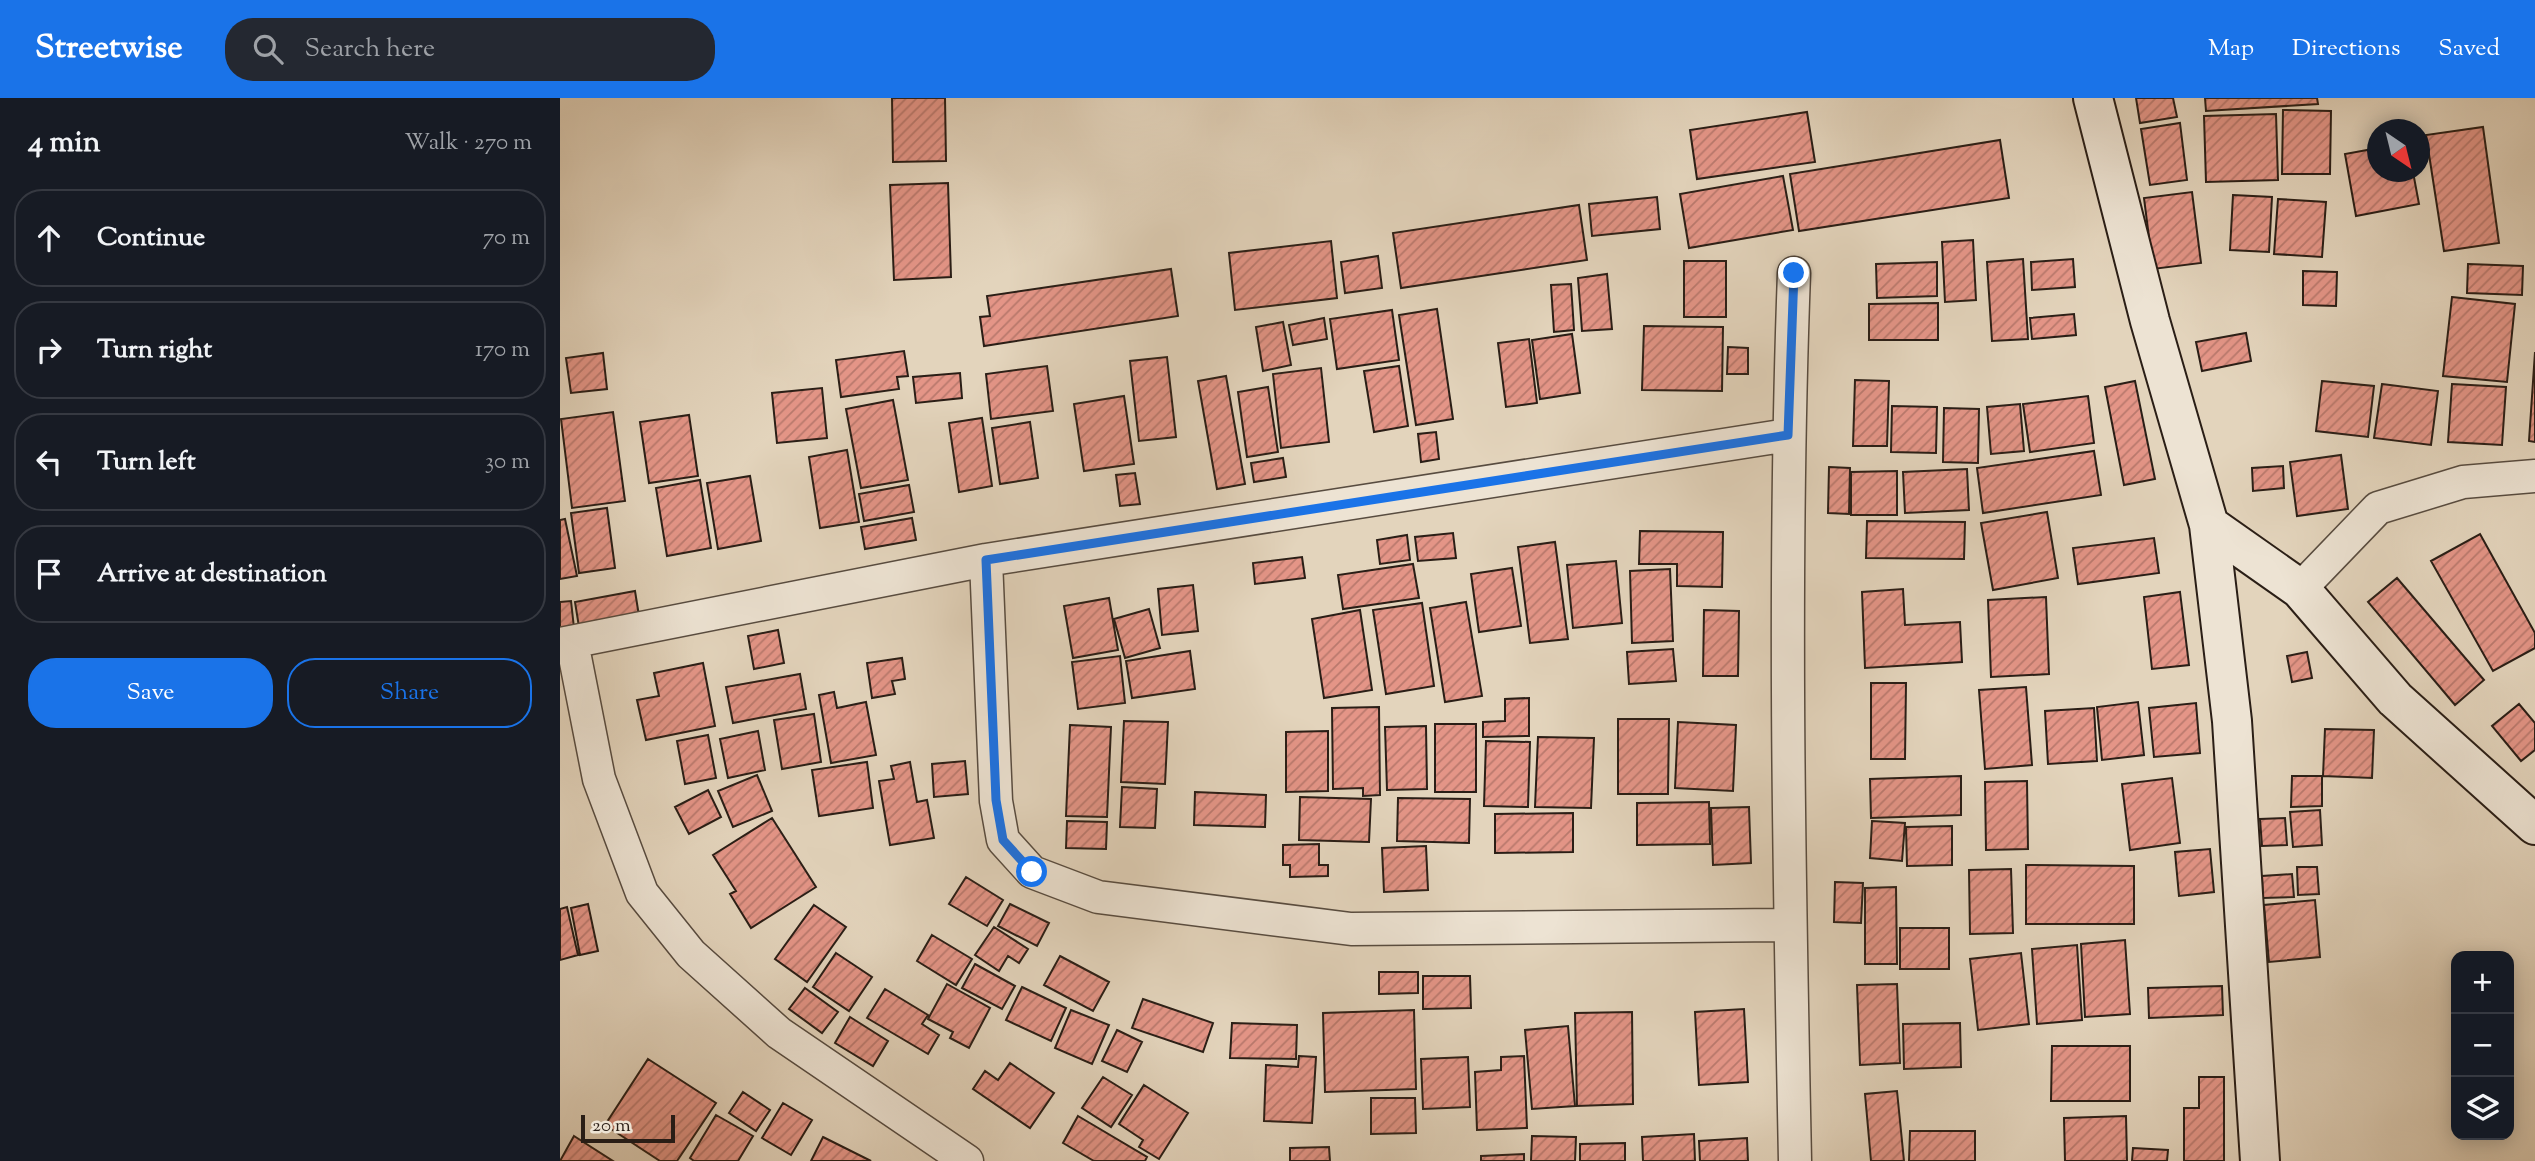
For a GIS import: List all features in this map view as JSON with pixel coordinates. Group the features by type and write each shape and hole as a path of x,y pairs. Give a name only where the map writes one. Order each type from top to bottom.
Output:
{"street":[{"path":"2093,98 2150,321 2209,525 2232,721 2260,1161"},
{"path":"1794,273 1788,435 1790,925 1795,1161"},
{"path":"967,1161 779,1033 691,954 642,893 599,779 566,643 986,560 1788,435"},
{"path":"2301,589 2378,508 2463,482 2535,476"},
{"path":"2209,525 2301,589 2395,699 2535,825"},
{"path":"986,560 996,800 1003,840 1032,872 1098,897 1351,929 1790,925"}],"building":[{"path":"892,98 945,98 946,161 893,162"},
{"path":"2136,98 2173,98 2177,117 2140,123"},
{"path":"2205,98 2317,98 2318,104 2206,111"},
{"path":"2283,110 2331,111 2330,174 2282,174"},
{"path":"1807,112 1815,162 1697,179 1690,130"},
{"path":"2276,114 2278,180 2206,182 2204,116"},
{"path":"2180,123 2187,180 2150,185 2141,129"},
{"path":"2483,127 2499,243 2444,251 2430,161 2430,134"},
{"path":"2000,140 2009,198 1799,231 1790,174"},
{"path":"2367,150 2367,182 2415,182 2419,204 2356,216 2345,154"},
{"path":"1783,176 1793,230 1689,248 1680,194"},
{"path":"948,183 951,277 894,280 890,185"},
{"path":"2192,192 2201,263 2153,269 2144,198"},
{"path":"2233,195 2272,197 2269,252 2230,250"},
{"path":"1657,197 1660,229 1592,236 1589,204"},
{"path":"2278,199 2326,202 2322,257 2274,254"},
{"path":"1579,205 1587,260 1401,288 1393,233"},
{"path":"1973,240 1976,300 1945,302 1942,242"},
{"path":"1331,241 1337,298 1235,310 1229,253"},
{"path":"1378,256 1382,288 1345,293 1341,262"},
{"path":"2023,259 2028,339 1992,341 1987,262"},
{"path":"2073,259 2075,287 2032,290 2031,262"},
{"path":"1684,261 1726,261 1726,317 1684,317"},
{"path":"1937,262 1937,296 1877,298 1876,264"},
{"path":"2468,264 2523,266 2522,295 2467,293"},
{"path":"1171,269 1178,316 984,346 980,317 990,316 987,296"},
{"path":"2303,271 2337,272 2336,306 2303,305"},
{"path":"1607,274 1612,329 1582,331 1578,278"},
{"path":"1571,284 1574,330 1554,332 1551,285"},
{"path":"2452,297 2515,304 2507,382 2443,376"},
{"path":"1938,303 1938,340 1869,340 1869,304"},
{"path":"1437,309 1453,419 1416,425 1399,315"},
{"path":"1392,310 1399,360 1337,369 1330,319"},
{"path":"2074,314 2076,335 2032,339 2030,318"},
{"path":"1324,318 1327,339 1293,345 1289,325"},
{"path":"1283,322 1291,365 1263,371 1256,327"},
{"path":"1644,326 1723,327 1722,391 1642,390"},
{"path":"2246,333 2251,361 2202,371 2196,342"},
{"path":"1572,334 1580,393 1540,399 1532,340"},
{"path":"1529,339 1537,403 1506,407 1498,343"},
{"path":"1728,347 1748,348 1748,374 1727,374"},
{"path":"904,351 908,376 897,377 899,389 841,397 836,360"},
{"path":"2535,352 2535,442 2529,441"},
{"path":"603,353 607,389 571,393 566,358"},
{"path":"1167,357 1176,437 1139,441 1130,361"},
{"path":"1047,366 1053,411 991,419 986,374"},
{"path":"1399,366 1408,426 1374,432 1364,371"},
{"path":"1321,368 1329,442 1281,448 1273,374"},
{"path":"960,373 962,398 916,403 913,377"},
{"path":"1226,376 1245,484 1217,489 1198,381"},
{"path":"1855,380 1889,381 1887,446 1853,446"},
{"path":"2135,381 2155,479 2124,485 2105,387"},
{"path":"2322,381 2374,386 2368,437 2316,431"},
{"path":"2382,384 2438,391 2431,445 2374,438"},
{"path":"2452,384 2506,387 2502,445 2448,442"},
{"path":"1268,387 1278,452 1247,457 1238,392"},
{"path":"822,388 827,438 777,443 772,393"},
{"path":"1124,396 1134,464 1084,471 1074,404"},
{"path":"2088,396 2094,443 2030,452 2023,404"},
{"path":"893,400 908,480 861,488 846,409"},
{"path":"2020,404 2024,451 1991,454 1987,407"},
{"path":"1892,406 1937,407 1936,453 1891,452"},
{"path":"1944,408 1979,409 1978,463 1943,462"},
{"path":"613,412 625,501 572,508 561,419"},
{"path":"689,415 698,476 649,483 640,422"},
{"path":"982,418 992,486 959,492 949,423"},
{"path":"1030,422 1038,478 1000,484 992,428"},
{"path":"1436,432 1439,459 1421,462 1418,434"},
{"path":"847,450 859,522 820,528 809,457"},
{"path":"2094,451 2101,495 1983,513 1977,468"},
{"path":"2341,455 2348,509 2297,516 2290,462"},
{"path":"1283,458 1286,477 1254,482 1251,463"},
{"path":"2283,466 2284,488 2253,491 2252,468"},
{"path":"1829,467 1850,468 1849,514 1828,513"},
{"path":"1967,469 1969,510 1905,513 1903,472"},
{"path":"1897,471 1897,515 1851,515 1851,472"},
{"path":"1135,473 1140,504 1120,506 1116,475"},
{"path":"750,476 761,541 718,549 707,483"},
{"path":"700,480 711,548 667,556 656,488"},
{"path":"909,485 914,512 864,521 859,494"},
{"path":"607,508 615,568 579,573 571,513"},
{"path":"2047,512 2058,578 1993,590 1981,523"},
{"path":"912,518 916,540 865,549 861,527"},
{"path":"565,519 577,576 560,579 560,520"},
{"path":"1867,521 1965,522 1964,559 1866,558"},
{"path":"1640,531 1723,532 1722,587 1677,586 1677,564 1639,564"},
{"path":"1453,533 1456,558 1418,561 1415,537"},
{"path":"2480,534 2535,633 2535,648 2493,671 2431,561"},
{"path":"1407,535 1410,560 1380,564 1377,540"},
{"path":"2154,538 2159,573 2078,584 2073,548"},
{"path":"1555,542 1568,639 1530,643 1518,547"},
{"path":"1302,557 1305,578 1255,584 1253,563"},
{"path":"1616,561 1622,623 1573,628 1567,565"},
{"path":"1413,564 1419,598 1343,609 1338,575"},
{"path":"1512,568 1521,626 1479,632 1471,574"},
{"path":"1670,569 1673,641 1632,643 1630,571"},
{"path":"2397,578 2484,680 2455,705 2368,602"},
{"path":"1193,585 1198,631 1162,635 1158,589"},
{"path":"1903,589 1905,625 1960,622 1962,662 1865,668 1862,592"},
{"path":"635,591 639,616 579,627 575,602"},
{"path":"2180,592 2189,665 2152,669 2144,597"},
{"path":"2046,597 2049,674 1991,677 1988,600"},
{"path":"1109,598 1118,650 1073,658 1064,606"},
{"path":"571,601 574,628 560,629 560,602"},
{"path":"1466,602 1482,696 1445,702 1430,608"},
{"path":"1422,603 1434,686 1386,694 1373,610"},
{"path":"1149,609 1160,648 1125,658 1114,619"},
{"path":"1360,610 1372,690 1324,698 1312,619"},
{"path":"1704,610 1739,611 1738,676 1703,676"},
{"path":"778,630 784,663 754,669 748,636"},
{"path":"1673,649 1676,681 1629,684 1627,652"},
{"path":"1190,651 1195,689 1132,698 1126,661"},
{"path":"2307,652 2312,678 2292,682 2287,656"},
{"path":"1120,656 1125,703 1078,709 1072,662"},
{"path":"902,658 905,679 892,681 895,694 872,698 867,663"},
{"path":"703,663 715,726 646,740 637,700 659,696 654,673"},
{"path":"800,674 806,709 733,723 726,687"},
{"path":"1871,683 1906,683 1905,759 1871,759"},
{"path":"2026,687 2032,765 1985,769 1979,690"},
{"path":"834,692 837,708 866,702 876,755 831,763 819,695"},
{"path":"1529,698 1529,736 1483,737 1483,722 1505,721 1505,699"},
{"path":"2138,702 2144,755 2102,760 2097,707"},
{"path":"2196,703 2200,753 2154,757 2149,708"},
{"path":"2519,704 2535,723 2535,750 2521,761 2492,726"},
{"path":"1379,707 1380,795 1363,796 1363,788 1333,789 1332,708"},
{"path":"2094,708 2097,761 2048,764 2045,711"},
{"path":"814,714 821,762 782,769 774,720"},
{"path":"1618,719 1669,719 1668,794 1618,794"},
{"path":"1124,721 1168,722 1165,784 1121,782"},
{"path":"1678,722 1736,725 1733,791 1675,788"},
{"path":"1435,724 1476,724 1476,792 1435,792"},
{"path":"1070,725 1111,727 1107,817 1066,816"},
{"path":"1426,726 1427,789 1387,790 1385,727"},
{"path":"2325,729 2374,730 2372,778 2323,776"},
{"path":"758,731 765,770 728,778 720,739"},
{"path":"1328,731 1328,791 1286,792 1286,732"},
{"path":"708,735 716,778 685,784 677,741"},
{"path":"1538,737 1594,738 1591,808 1535,807"},
{"path":"1486,741 1530,742 1528,807 1484,806"},
{"path":"965,761 968,794 934,797 932,764"},
{"path":"867,762 873,808 819,816 812,770"},
{"path":"910,762 917,802 927,800 934,838 890,845 879,781 894,779 891,766"},
{"path":"757,775 772,811 733,827 718,791"},
{"path":"1961,776 1961,815 1871,818 1870,779"},
{"path":"2292,776 2322,776 2322,806 2291,807"},
{"path":"2172,778 2180,843 2130,850 2122,784"},
{"path":"2027,781 2028,849 1986,850 1985,782"},
{"path":"1122,787 1157,789 1155,828 1120,827"},
{"path":"708,790 721,817 689,834 675,807"},
{"path":"1195,792 1266,795 1265,827 1194,825"},
{"path":"1300,797 1371,799 1369,842 1299,840"},
{"path":"1398,798 1470,799 1469,843 1397,841"},
{"path":"1709,802 1710,844 1637,845 1637,803"},
{"path":"1749,807 1751,863 1713,865 1711,808"},
{"path":"2320,810 2322,845 2293,847 2290,812"},
{"path":"1573,813 1573,852 1495,853 1495,814"},
{"path":"772,818 816,887 751,928 730,894 736,891 713,855"},
{"path":"2285,818 2287,845 2262,846 2260,819"},
{"path":"1067,821 1107,822 1106,849 1066,848"},
{"path":"1872,821 1905,823 1902,861 1870,858"},
{"path":"1952,826 1952,865 1907,866 1906,827"},
{"path":"1319,844 1319,865 1328,865 1328,876 1290,877 1290,865 1283,865 1283,845"},
{"path":"1426,846 1428,890 1384,892 1382,848"},
{"path":"2210,849 2214,892 2179,896 2175,852"},
{"path":"2026,865 2134,866 2134,924 2026,924"},
{"path":"2297,867 2317,867 2319,894 2298,895"},
{"path":"2011,869 2013,933 1970,934 1969,870"},
{"path":"2292,874 2294,897 2263,898 2262,876"},
{"path":"966,877 1003,900 987,926 949,904"},
{"path":"1835,882 1863,883 1861,923 1834,922"},
{"path":"1896,887 1897,964 1865,964 1865,888"},
{"path":"2315,900 2320,957 2269,962 2264,905"},
{"path":"588,904 598,951 580,955 571,908"},
{"path":"1010,904 1049,923 1037,946 998,926"},
{"path":"814,905 846,927 807,982 775,959"},
{"path":"567,907 578,955 560,960 560,909"},
{"path":"994,927 1028,949 1019,963 1008,956 999,971 975,955"},
{"path":"1900,928 1949,928 1949,969 1900,969"},
{"path":"932,935 972,959 956,985 917,961"},
{"path":"2125,940 2130,1014 2085,1017 2081,944"},
{"path":"2077,945 2082,1020 2037,1024 2032,949"},
{"path":"836,953 872,977 849,1011 813,987"},
{"path":"2021,953 2029,1024 1978,1030 1970,959"},
{"path":"1060,956 1109,982 1093,1011 1044,985"},
{"path":"975,964 1015,986 1002,1009 962,988"},
{"path":"1379,972 1418,972 1418,993 1379,994"},
{"path":"1423,976 1470,976 1471,1008 1423,1009"},
{"path":"947,984 990,1008 969,1048 950,1038 953,1032 928,1019"},
{"path":"1897,984 1900,1063 1860,1065 1857,985"},
{"path":"2222,986 2223,1015 2149,1018 2148,988"},
{"path":"1022,987 1066,1008 1051,1041 1006,1020"},
{"path":"805,988 838,1012 822,1033 789,1009"},
{"path":"885,989 928,1015 922,1024 939,1035 928,1054 867,1018"},
{"path":"1143,999 1213,1023 1203,1052 1132,1028"},
{"path":"1744,1009 1748,1082 1699,1085 1695,1012"},
{"path":"1071,1010 1109,1025 1092,1064 1055,1048"},
{"path":"1414,1010 1416,1089 1325,1092 1323,1013"},
{"path":"1632,1012 1633,1104 1577,1106 1575,1013"},
{"path":"850,1017 888,1041 873,1066 835,1043"},
{"path":"1232,1023 1297,1025 1296,1059 1230,1058"},
{"path":"1960,1023 1961,1067 1904,1069 1903,1024"},
{"path":"1568,1026 1575,1106 1532,1109 1525,1030"},
{"path":"1117,1030 1142,1042 1127,1072 1102,1061"},
{"path":"2052,1046 2130,1046 2130,1101 2051,1101"},
{"path":"1299,1056 1316,1057 1312,1123 1264,1121 1266,1065 1298,1067"},
{"path":"1524,1056 1527,1128 1477,1130 1475,1072 1501,1070 1501,1057"},
{"path":"1468,1057 1470,1107 1423,1109 1421,1059"},
{"path":"648,1059 716,1103 677,1161 660,1161 605,1125"},
{"path":"1010,1063 1054,1093 1030,1128 973,1089 985,1071 998,1080"},
{"path":"1103,1077 1132,1095 1111,1127 1082,1108"},
{"path":"2199,1077 2224,1077 2224,1161 2184,1161 2184,1108 2199,1108"},
{"path":"1144,1085 1188,1113 1159,1159 1139,1147 1143,1140 1119,1124"},
{"path":"1897,1091 1904,1161 1871,1161 1865,1094"},
{"path":"743,1092 770,1110 756,1131 729,1113"},
{"path":"1371,1098 1415,1098 1416,1133 1371,1134"},
{"path":"783,1103 812,1120 791,1155 762,1138"},
{"path":"716,1115 753,1136 738,1161 694,1161 690,1158"},
{"path":"1078,1116 1147,1157 1145,1161 1094,1161 1063,1143"},
{"path":"2126,1116 2127,1161 2065,1161 2064,1118"},
{"path":"1910,1131 1975,1131 1975,1161 1909,1161"},
{"path":"1694,1134 1695,1161 1643,1161 1642,1137"},
{"path":"574,1136 613,1161 560,1161"},
{"path":"1532,1136 1576,1137 1575,1161 1531,1161"},
{"path":"823,1137 871,1161 811,1161"},
{"path":"1747,1138 1748,1161 1700,1161 1699,1141"},
{"path":"1625,1143 1625,1161 1580,1161 1580,1144"},
{"path":"1329,1147 1330,1161 1290,1161 1290,1148"},
{"path":"2133,1148 2168,1150 2167,1161 2132,1161"},
{"path":"1524,1154 1524,1161 1481,1161 1481,1156"}],"route":[{"path":"1032,872 1003,840 996,800 986,560 1788,435 1794,273"}]}
